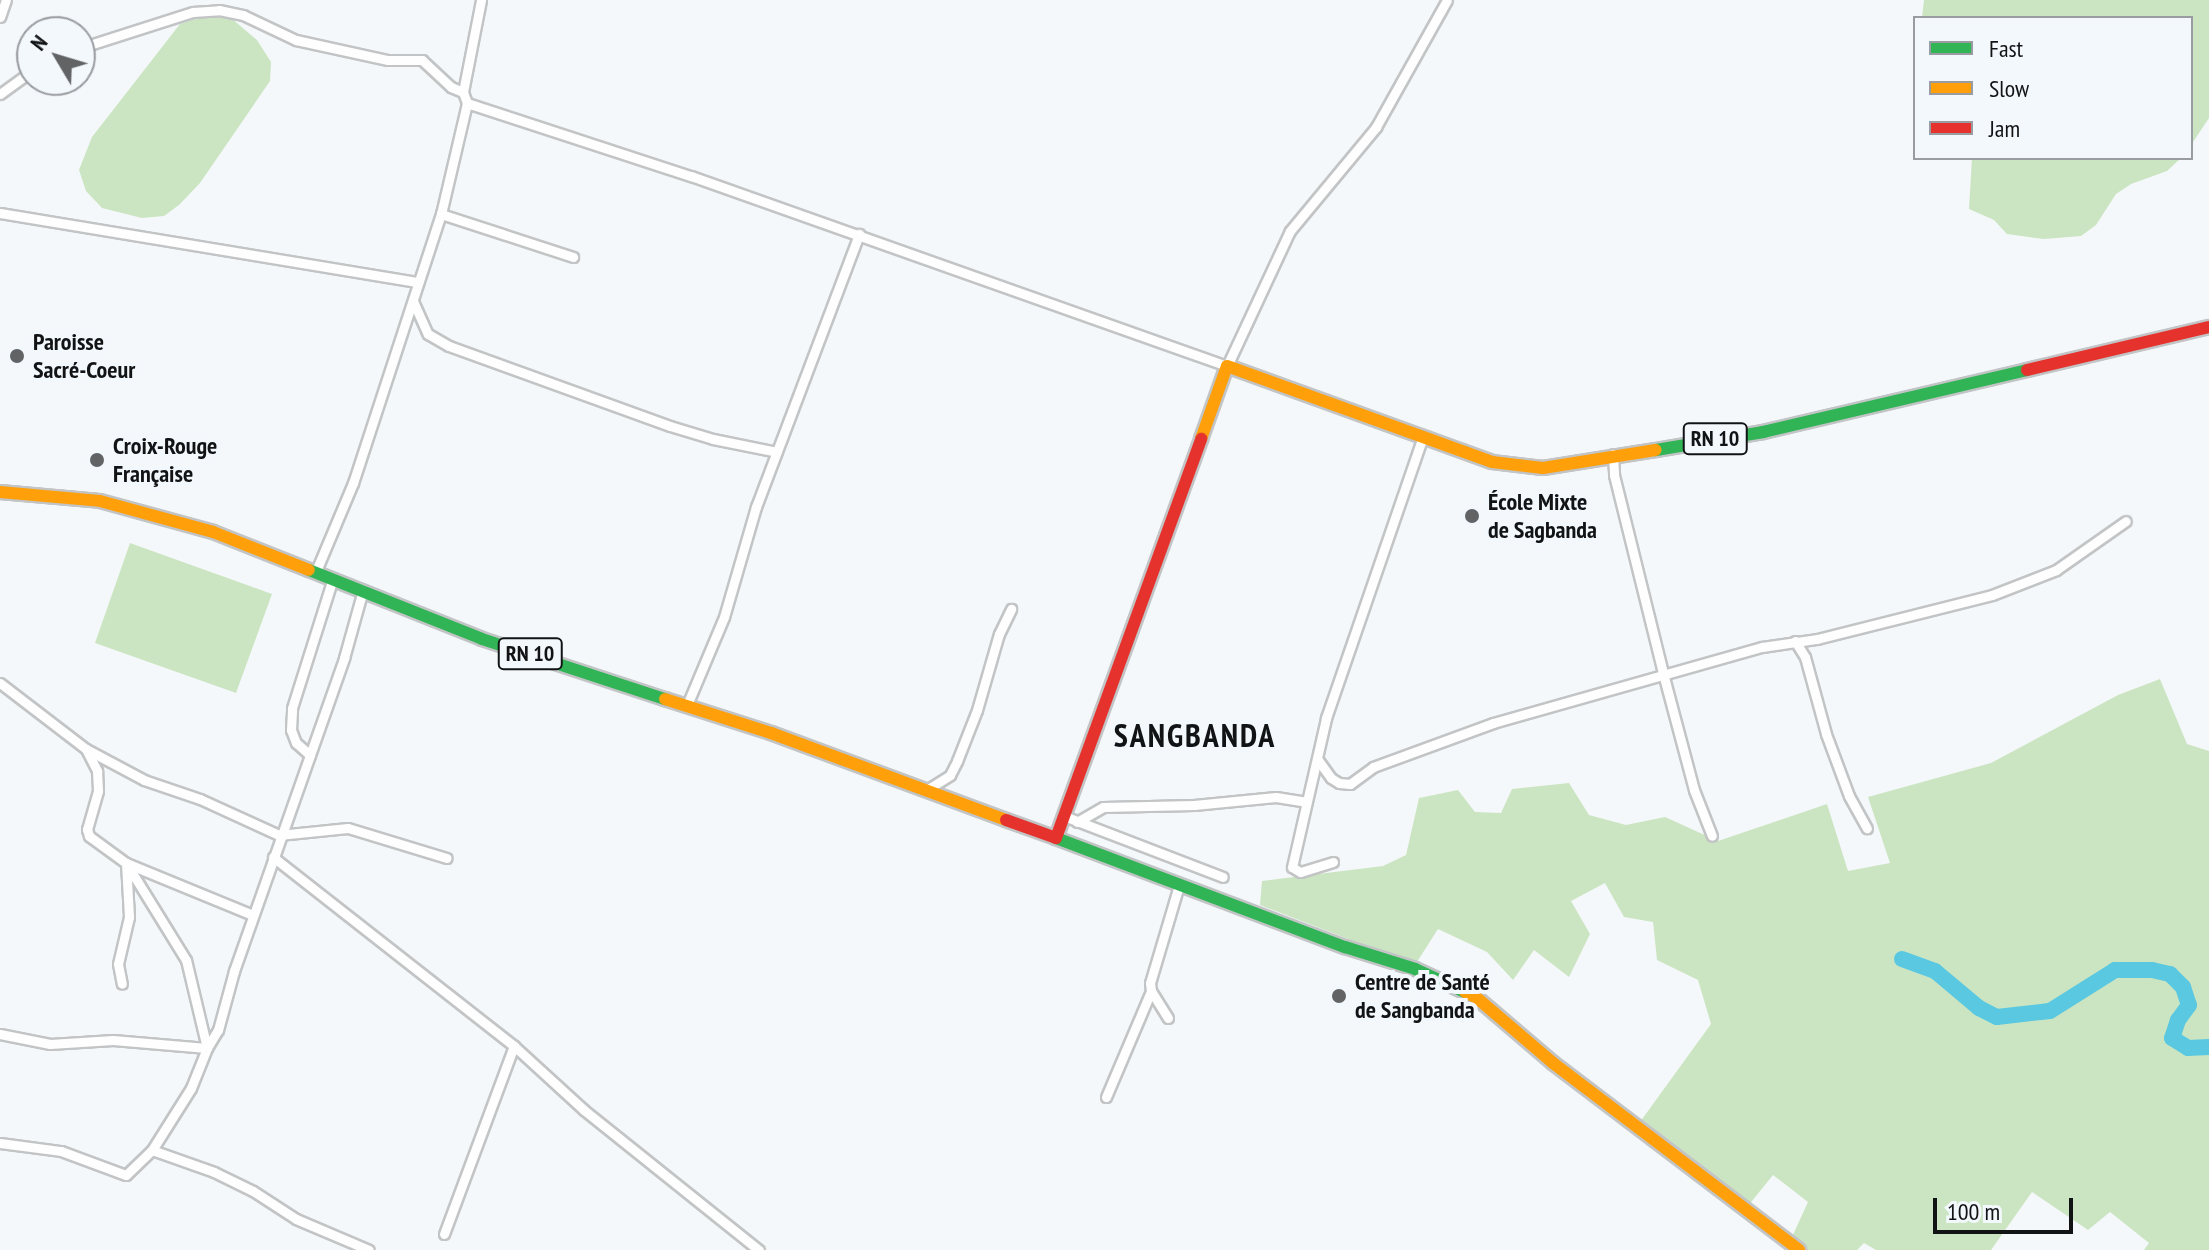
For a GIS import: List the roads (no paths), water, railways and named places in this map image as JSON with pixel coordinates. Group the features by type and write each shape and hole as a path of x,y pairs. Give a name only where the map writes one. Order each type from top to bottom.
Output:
{"main road":[{"name":"RN 10","path":"1227,366 1515,467 1543,468 1613,454 1763,432 2209,327"},
{"path":"1227,366 1056,838 1345,947 1415,969 1477,998 1553,1063 1799,1250"},
{"name":"RN 10","path":"0,492 100,501 155,513 316,571 482,639 687,705 928,789 1056,838"}],"street":[{"path":"0,17 6,0"},
{"path":"316,571 353,483 441,214 467,103 463,92 481,0"},
{"path":"467,103 859,234 1227,366 1290,231 1376,127 1447,0"},
{"path":"96,43 193,12 219,10 243,15 296,40 388,60 422,60 451,87 463,92"},
{"path":"0,213 418,282"},
{"path":"441,214 573,257"},
{"path":"687,705 724,617 756,507 859,234"},
{"path":"413,301 428,334 449,346 670,426 713,439 777,452"},
{"path":"1333,862 1300,872 1292,867 1336,686 1423,436"},
{"path":"1613,454 1614,475 1664,677 1694,790 1712,836"},
{"path":"1318,760 1331,778 1350,784 1373,767 1455,736 1762,647 1907,618 2029,583 2078,557 2126,521"},
{"path":"310,755 296,743 291,730 292,708 333,578"},
{"path":"0,1143 61,1151 126,1175 152,1150 191,1088 218,1030 279,835 310,755 363,590"},
{"path":"928,789 950,775 957,761 977,710 999,634 1011,609"},
{"path":"1795,641 1808,666 1826,734 1849,796 1867,828"},
{"path":"0,683 86,749 144,780 200,799 279,835 348,828 447,858"},
{"path":"86,749 97,771 98,791 87,829 89,836 126,863 253,915"},
{"path":"1077,822 1103,807 1194,805 1276,797 1306,802"},
{"path":"1064,816 1223,877"},
{"path":"273,857 514,1046 584,1110 759,1250"},
{"path":"122,984 118,964 129,917 126,863"},
{"path":"126,863 186,960 207,1048"},
{"path":"1106,1097 1151,991 1151,975 1179,885"},
{"path":"1151,991 1168,1018"},
{"path":"0,1034 50,1044 113,1040 207,1048"},
{"path":"444,1234 514,1046"},
{"path":"152,1150 214,1172 253,1191 296,1219 369,1250"}],"waterway":[{"path":"1902,959 1935,971 1979,1008 1997,1017 2050,1011 2115,970 2152,970 2170,974 2183,987 2189,1005 2178,1020 2172,1038 2188,1048 2209,1047"}],"place":[{"name":"Paroisse Sacré-Coeur","path":"17,356"},
{"name":"Croix-Rouge Française","path":"97,460"},
{"name":"École Mixte de Sagbanda","path":"1472,516"},
{"name":"Centre de Santé de Sangbanda","path":"1339,996"}],"district":[{"name":"SANGBANDA","path":"1195,735"}]}
